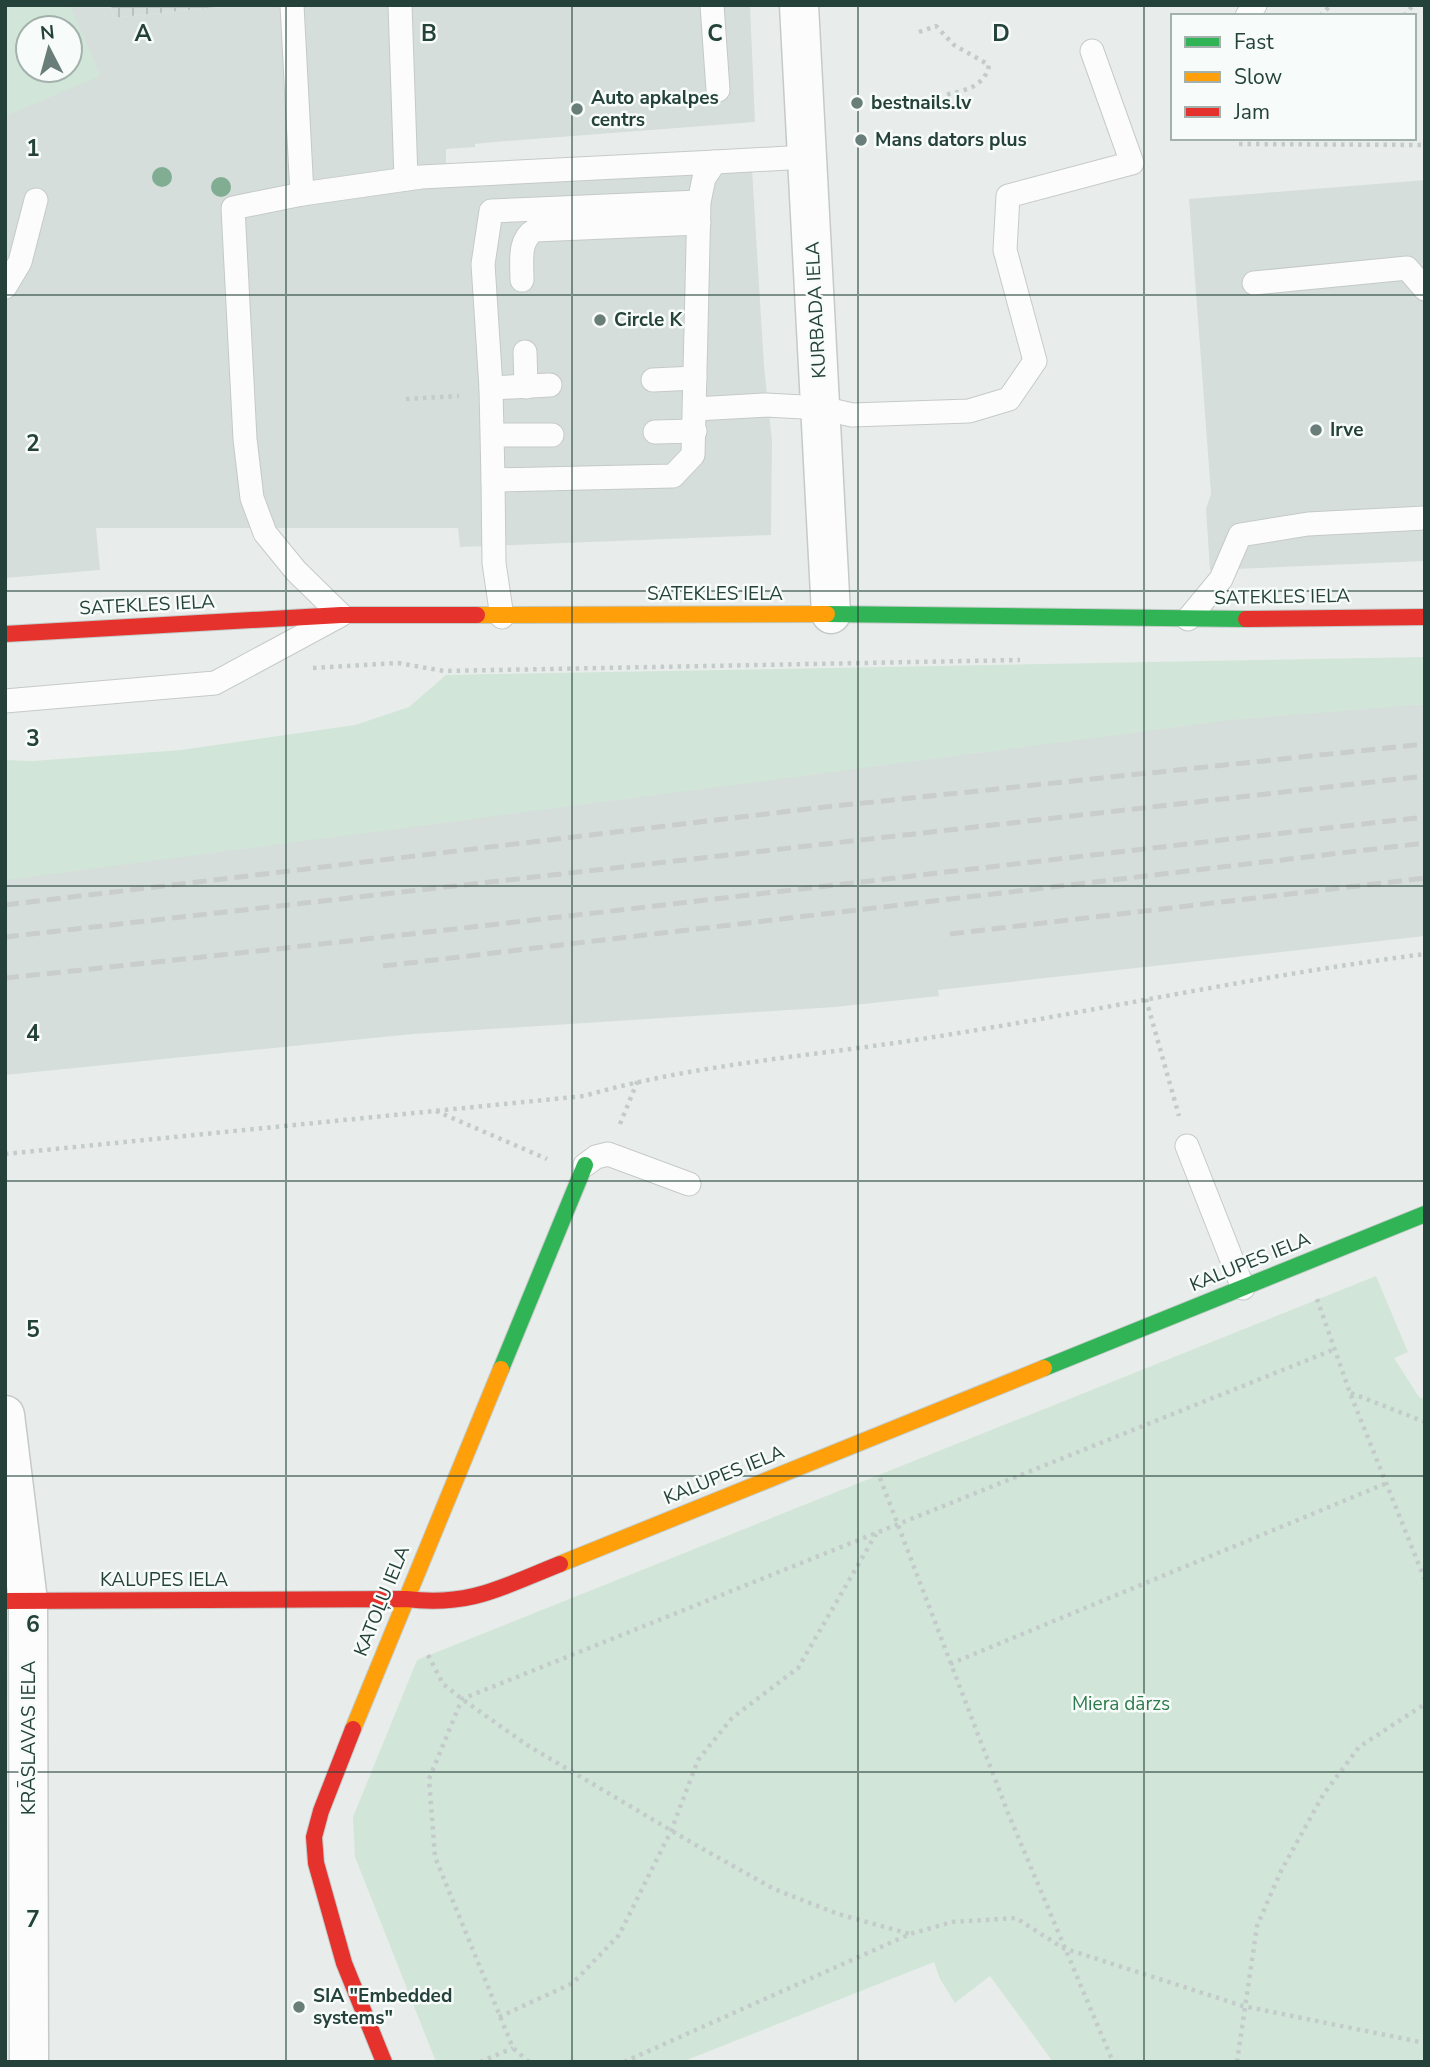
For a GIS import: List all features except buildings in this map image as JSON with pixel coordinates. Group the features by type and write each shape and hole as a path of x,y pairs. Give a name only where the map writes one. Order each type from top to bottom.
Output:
{"street":[{"name":"KURBADA IELA","path":"799,5 831,614"},
{"name":"SATEKLES IELA","path":"5,634 341,615 502,617 831,614 1188,619 1425,617"},
{"name":"KATOĻU IELA","path":"384,2062 344,1963 316,1863 314,1837 321,1811 406,1599 584,1170"},
{"name":"KALUPES IELA","path":"17,1601 406,1599 439,1603 478,1597 1425,1214"},
{"name":"KRĀSLAVAS IELA","path":"5,1415 17,1601 21,2061"}],"lane":[{"path":"292,5 302,194"},
{"path":"400,5 406,179"},
{"path":"712,5 718,90"},
{"path":"655,432 695,420 766,405 822,408 852,415 969,411 1009,399 1035,361 1005,250 1008,195 1132,163 1092,51"},
{"path":"5,701 215,683 341,615 296,571 265,533 252,498 245,439 233,208 302,194 406,179 807,157"},
{"path":"493,480 673,477 693,455 699,212 704,178 715,162"},
{"path":"5,288 20,261 36,200"},
{"path":"502,617 494,563 493,435 482,264 491,211 699,212"},
{"path":"522,280 522,249 527,234 536,230 699,212"},
{"path":"1254,283 1407,268 1425,289"},
{"path":"525,352 526,387"},
{"path":"653,380 695,378"},
{"path":"491,393 550,385"},
{"path":"493,435 551,435"},
{"path":"1188,619 1222,579 1240,535 1308,524 1425,517"},
{"path":"1187,1146 1243,1288"},
{"path":"584,1170 596,1157 608,1154 688,1184"}],"path":[{"path":"919,32 936,26 954,45 989,65 987,74 971,89 944,95"},
{"path":"1348,140 1351,146"},
{"path":"1239,144 1425,145"},
{"path":"406,398 491,393"},
{"path":"301,669 398,663 444,671 1027,660"},
{"path":"5,1154 584,1096 638,1080 928,1038 1146,999 1425,954"},
{"path":"1146,999 1187,1146"},
{"path":"608,1154 638,1080"},
{"path":"435,1111 584,1170"},
{"path":"1315,1292 1350,1393 1425,1580"},
{"path":"529,2062 513,2048 499,2018 435,1857 429,1779 462,1699 1335,1349"},
{"path":"1350,1393 1425,1422"},
{"path":"878,1474 901,1525 950,1664 1063,1948 1113,2062"},
{"path":"950,1664 1387,1483"},
{"path":"499,2018 573,1983 619,1935 671,1831 698,1760 732,1718 798,1668 876,1534"},
{"path":"429,1658 443,1684 462,1699 527,1745 671,1831 774,1889 838,1914 910,1934"},
{"path":"1237,2062 1243,2006 1257,1926 1281,1871 1323,1795 1359,1747 1425,1703"},
{"path":"624,2062 910,1934 952,1922 1016,1918 1063,1948 1243,2006 1425,2043"},
{"path":"480,2062 513,2048"}],"shaded area":[{"path":"5,5 111,5 113,18 235,5 750,5 755,122 494,142 475,144 475,147 446,149 446,182 752,169 764,366 772,440 771,535 460,547 458,528 96,528 100,570 5,578"},
{"path":"111,5 235,5 113,18"},
{"path":"1425,180 1425,561 1210,570 1206,509 1211,494 1189,199"},
{"path":"1425,704 1425,936 938,990 939,996 835,1007 413,1034 5,1075 5,878 1200,719"}],"green space":[{"path":"5,5 70,5 74,14 14,14 14,84 81,84 5,116"},
{"path":"84,38 100,76 84,83"},
{"path":"1425,657 1425,704 1230,720 5,880 5,760 33,761 181,750 355,725 409,707 446,675"},
{"name":"Miera dārzs","path":"1376,1276 1408,1352 1394,1358 1419,1397 1425,1399 1425,2062 1053,2062 990,1976 955,2003 940,1979 934,1962 682,2062 436,2062 355,1857 353,1817 417,1660"}],"railway":[{"path":"5,905 816,808 1425,744"},
{"path":"5,937 1425,776"},
{"path":"5,978 360,940 1425,817"},
{"path":"383,966 1425,843"},
{"path":"950,934 1425,878"}],"traffic: fast":[{"path":"827,614 1246,619"},
{"path":"501,1369 585,1165"},
{"path":"1044,1368 1425,1214"}],"traffic: slow":[{"path":"477,615 827,614"},
{"path":"560,1564 1044,1368"},
{"path":"353,1729 501,1369"}],"traffic: jam":[{"path":"5,634 341,615 477,615"},
{"path":"1246,619 1425,617"},
{"path":"5,1601 449,1600 485,1593 560,1564"},
{"path":"353,1729 321,1811 314,1837 316,1863 344,1963 384,2062"}],"place":[{"name":"bestnails.lv","path":"857,103"},
{"name":"Auto apkalpes centrs","path":"577,109"},
{"name":"Mans dators plus","path":"861,140"},
{"name":"Circle K","path":"600,320"},
{"name":"Irve","path":"1316,430"},
{"name":"SIA \"Embedded systems\"","path":"299,2007"}]}
